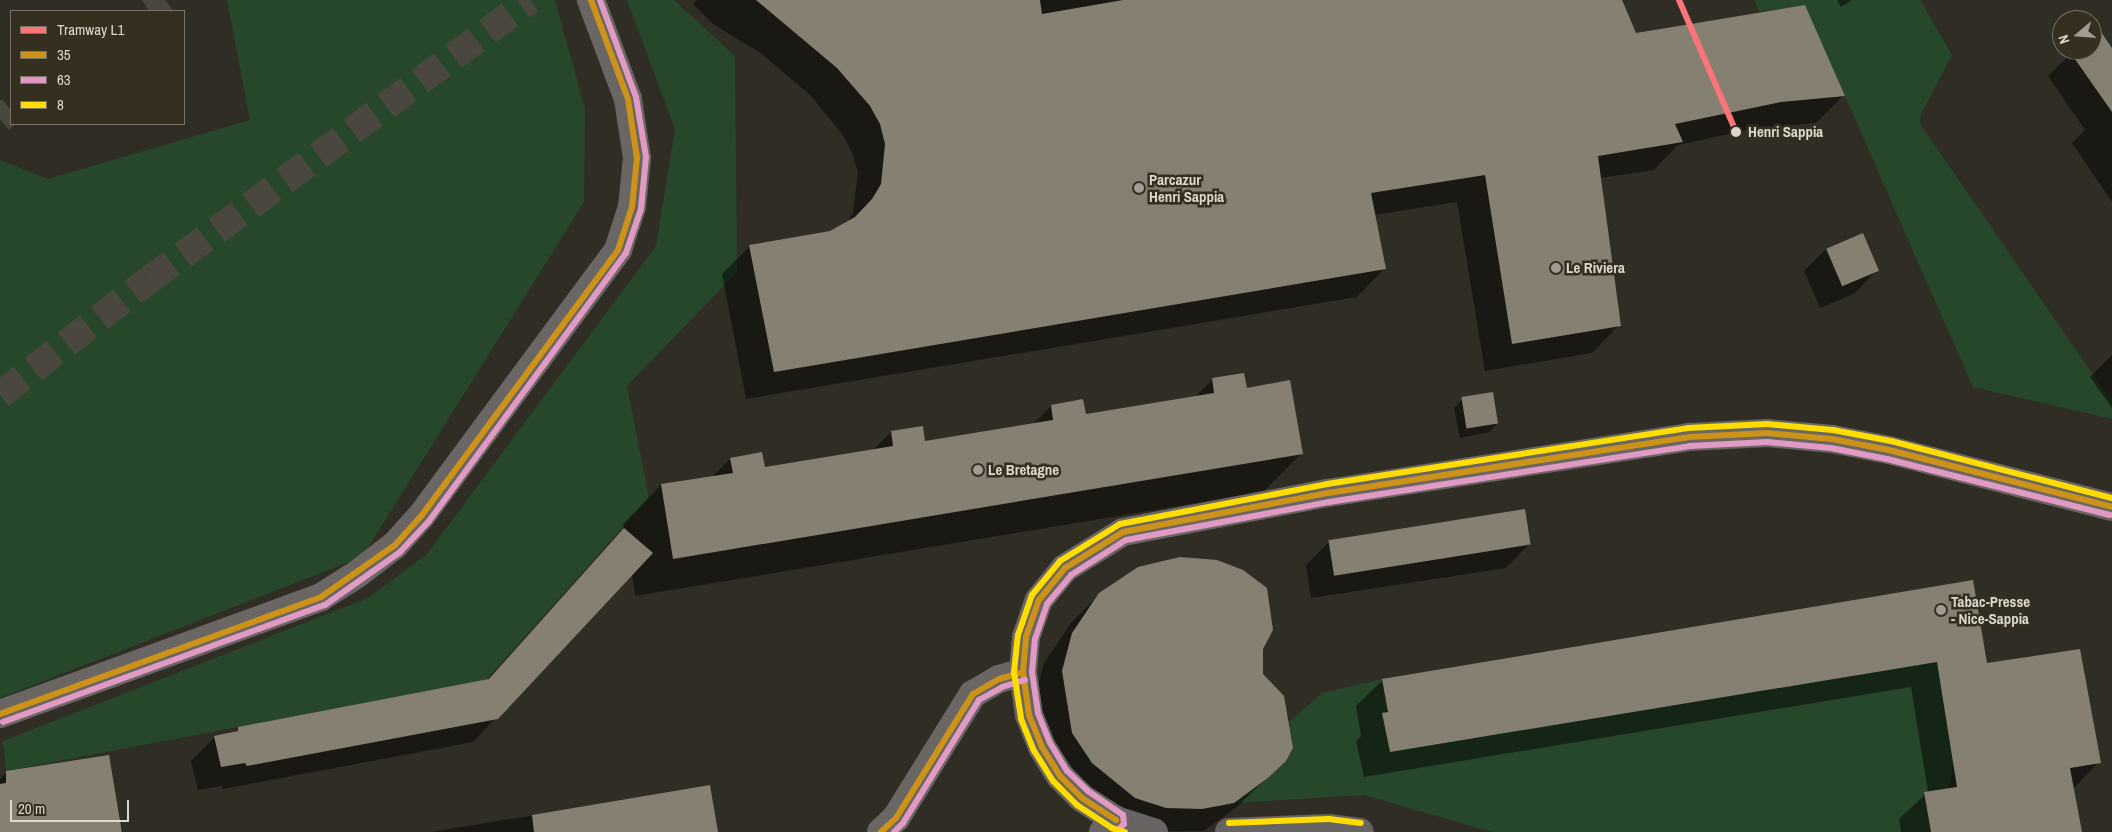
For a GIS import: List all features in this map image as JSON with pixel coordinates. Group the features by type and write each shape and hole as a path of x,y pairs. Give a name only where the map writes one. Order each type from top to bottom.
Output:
{"street":[{"path":"0,714 321,597 356,575 395,545 422,514 618,250 632,208 637,158 628,99 591,0"},
{"path":"1154,832 1109,826 1060,776 1042,748 1029,715 1023,672 1026,637 1039,600 1065,568 1123,532 1328,493 1689,437 1767,433 1832,439 1889,450 2112,507"},
{"path":"881,832 896,818 973,694 999,679 1023,672"},
{"path":"1229,832 1330,828 1360,832"}],"green space":[{"path":"227,0 555,0 585,109 584,202 362,557 0,698 0,160 48,179 250,120"},
{"path":"627,0 674,0 735,56 737,272 627,386 649,498 486,680 6,771 3,741 368,598 427,554 656,246 675,129"},
{"path":"1754,0 1920,0 1952,55 1921,114 1920,124 2112,402 2112,419 1973,387 1805,5 1760,12"},
{"path":"1972,656 1949,788 1924,792 1931,832 1492,832 1364,795 1234,803 1286,761 1293,748 1289,722 1322,693 1382,679 1388,712 1382,714 1390,751"}],"building":[{"name":"Parcazur Henri Sappia","path":"756,0 1040,0 1042,14 1123,0 1622,0 1636,33 1805,5 1845,96 1781,102 1675,124 1683,142 1598,156 1621,326 1512,344 1485,175 1371,193 1386,269 774,372 749,245 830,231 855,217 872,199 881,184 885,144 880,124 870,106 837,68"},
{"path":"2102,33 2112,48 2112,112 2076,60 2102,60"},
{"path":"1863,233 1879,271 1842,286 1826,249"},
{"name":"Le Bretagne","path":"1244,373 1247,388 1290,380 1303,454 673,559 661,484 733,473 730,458 762,452 765,467 893,446 891,431 923,426 925,441 1053,420 1051,405 1083,399 1086,414 1214,393 1212,378"},
{"path":"1493,392 1498,424 1466,429 1461,397"},
{"path":"1525,509 1531,545 1334,576 1328,540"},
{"path":"624,528 653,553 498,719 247,766 245,763 221,767 214,736 238,731 238,727 489,679"},
{"path":"1180,557 1217,560 1243,570 1267,588 1273,630 1263,649 1263,674 1284,696 1293,748 1286,761 1269,777 1234,803 1202,809 1166,808 1135,798 1092,763 1072,733 1062,671 1072,633 1099,593 1138,567"},
{"path":"1973,580 1987,663 2080,649 2101,763 2070,768 2082,832 1931,832 1924,792 1957,787 1937,662 1390,752 1382,713 1388,712 1382,679"},
{"path":"109,755 122,832 0,832 0,784 6,783 6,771"},
{"path":"710,785 718,832 534,832 532,815"}],"tunnel":[{"path":"151,10 166,0"},
{"path":"0,395 149,280 530,0"},
{"path":"0,119 10,111"}],"tram line":[{"name":"L1","path":"1679,0 1736,132"}],"transit line":[{"name":"35","path":"0,714 321,597 395,545 422,515 618,250 632,207 637,158 628,99 591,0"},
{"name":"63","path":"3,722 325,605 400,552 429,521 626,253 641,209 646,157 636,97 600,0"},
{"name":"8","path":"1125,832 1112,828 1077,805 1053,781 1034,751 1021,718 1014,672 1018,635 1032,595 1060,561 1120,524 1327,484 1688,428 1767,424 1833,430 1891,441 2112,498"},
{"name":"35","path":"1116,820 1082,798 1060,776 1042,747 1029,715 1023,672 1026,637 1039,600 1065,568 1123,532 1328,493 1689,437 1767,433 1832,439 1889,450 2112,507"},
{"name":"63","path":"1116,832 1124,824 1123,815 1088,791 1067,771 1050,743 1038,713 1032,672 1035,639 1047,604 1071,575 1126,540 1329,502 1690,446 1767,442 1831,448 1887,459 2110,515"},
{"name":"35","path":"881,832 896,818 973,694 999,679 1023,672"},
{"name":"63","path":"894,832 903,823 979,700 1002,687 1025,680"},
{"name":"8","path":"1229,823 1329,819 1361,823"}],"place":[{"name":"Henri Sappia","path":"1736,132"},
{"name":"Parcazur Henri Sappia","path":"1139,188"},
{"name":"Le Riviera","path":"1556,268"},
{"name":"Le Bretagne","path":"978,470"},
{"name":"Tabac-Presse - Nice-Sappia","path":"1941,610"}]}
